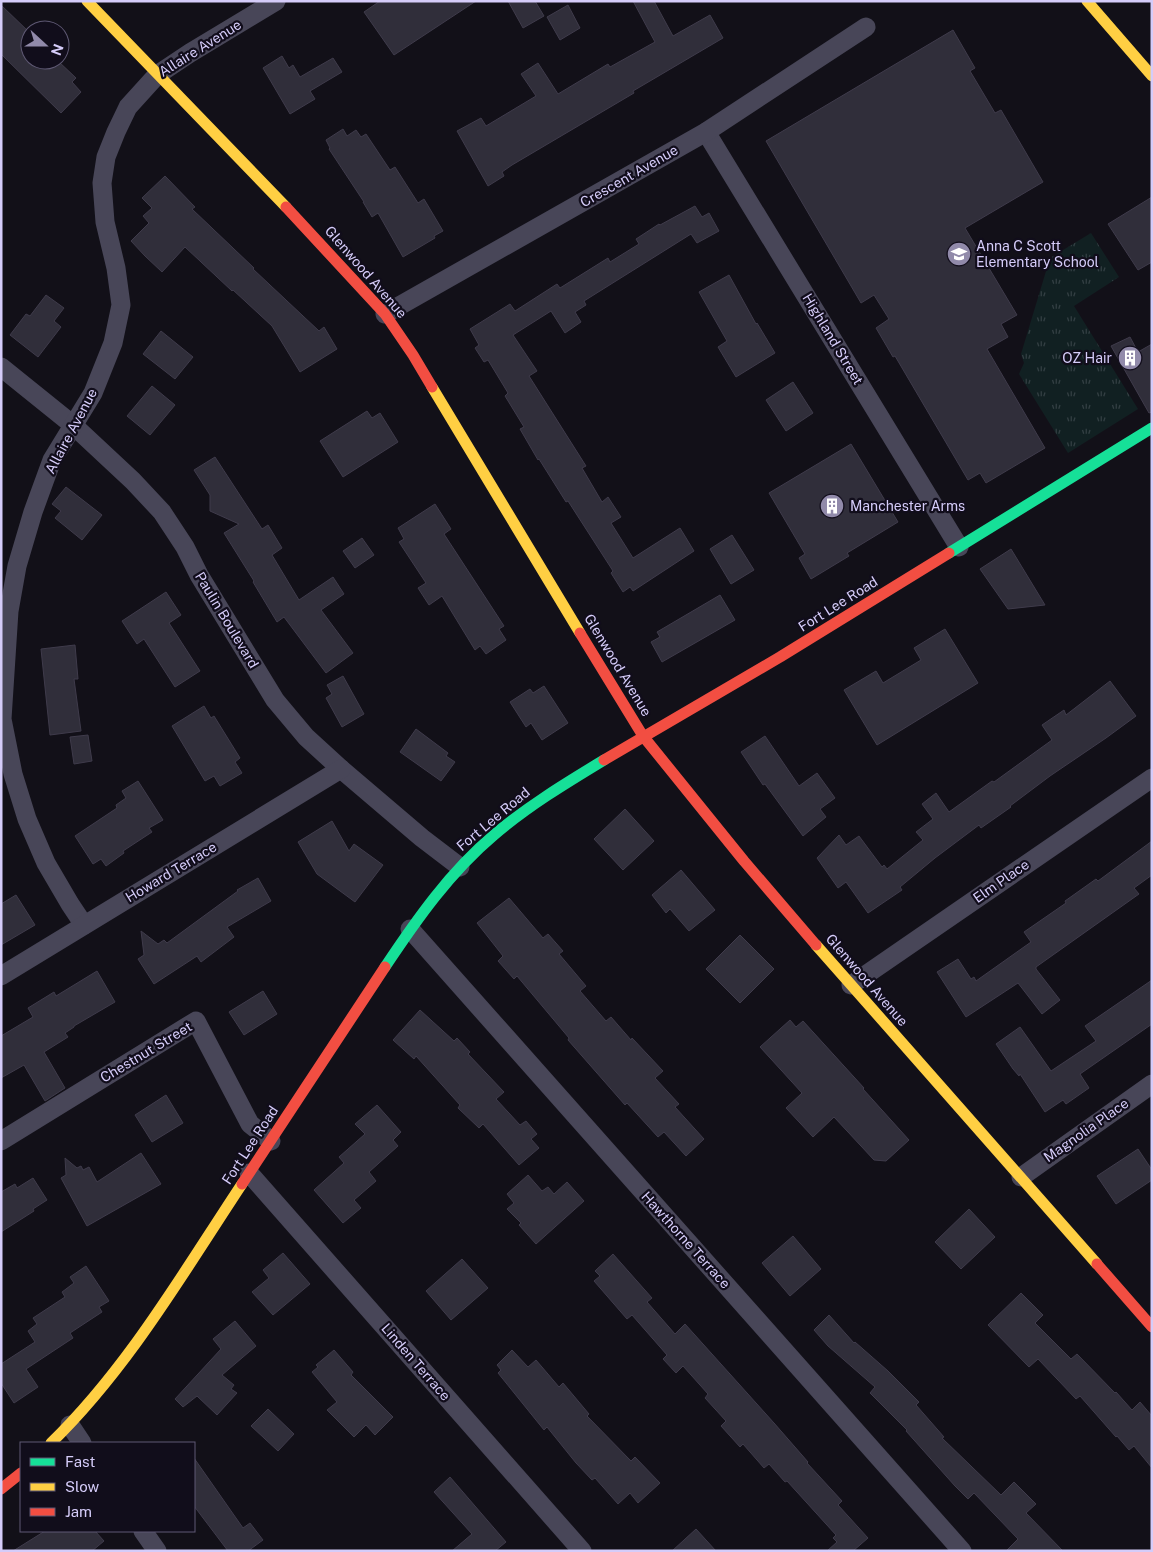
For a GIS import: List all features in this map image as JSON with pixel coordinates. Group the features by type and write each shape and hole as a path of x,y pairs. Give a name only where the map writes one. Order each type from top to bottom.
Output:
{"street":[{"name":"Glenwood Avenue","path":"86,1 302,223 386,314 643,736 744,861 1152,1327"},
{"name":"Allaire Avenue","path":"84,925 46,863 27,819 13,774 2,719 9,611 17,566 33,512 52,460 93,393 113,342 121,305 116,268 105,222 102,183 106,157 116,132 128,107 157,75 276,1"},
{"path":"1087,1 1152,76"},
{"name":"Crescent Avenue","path":"386,314 706,132 866,27"},
{"name":"Highland Street","path":"706,132 959,547"},
{"name":"Paulin Boulevard","path":"1,367 73,425 134,480 162,512 275,700 306,737 422,838 460,867"},
{"name":"Fort Lee Road","path":"52,1442 70,1425 104,1386 136,1344 428,904 460,867 493,835 541,798 643,736 780,657 1152,428"},
{"name":"Howard Terrace","path":"1,976 341,769"},
{"name":"Elm Place","path":"851,985 1152,778"},
{"name":"Hawthorne Terrace","path":"410,929 962,1551"},
{"name":"Chestnut Street","path":"1,1141 196,1021 250,1124 271,1141"},
{"name":"Magnolia Place","path":"1021,1177 1152,1084"},
{"name":"Linden Terrace","path":"249,1173 582,1551"},
{"path":"70,1425 81,1442"},
{"path":"1,1489 20,1473"},
{"path":"144,1532 157,1551"}],"green space":[{"path":"1091,233 1119,277 1074,306 1138,409 1068,453 1019,374 1024,363 1021,354 1050,258"}],"building":[{"path":"380,1 476,1 394,55 364,12"},
{"path":"508,1 535,1 544,16 523,28"},
{"path":"633,1 654,1 673,36 710,15 723,38 512,165 502,172 504,176 488,186 457,131 481,118 486,126 536,96 521,74 538,63 558,94 608,64 610,67 655,42"},
{"path":"1,5 20,23 20,70 68,70 76,78 72,82 81,92 61,113 1,54"},
{"path":"568,5 580,28 560,40 547,17"},
{"name":"Anna C Scott Elementary School","path":"953,30 975,68 970,71 995,113 1001,110 1043,182 965,228 1017,315 1001,324 1008,337 987,349 1045,448 986,483 980,473 968,480 895,356 893,357 876,328 889,319 874,295 861,303 766,141"},
{"path":"282,56 289,68 293,65 300,77 333,58 342,72 310,91 315,99 290,114 263,68"},
{"path":"343,129 347,136 356,130 361,137 366,134 390,170 395,167 418,203 424,199 443,231 434,236 435,238 403,257 378,213 372,217 329,149 326,140"},
{"path":"165,176 195,207 192,209 253,269 319,331 324,327 337,349 300,372 272,326 185,247 162,272 145,256 131,241 149,223 143,216 152,208 142,198"},
{"path":"1152,197 1152,262 1138,270 1108,224"},
{"path":"695,206 702,217 709,213 719,231 697,243 691,234 584,301 586,305 575,312 581,322 565,333 551,311 513,335 537,371 529,376 586,466 582,468 602,502 608,497 621,517 611,523 633,558 680,528 694,551 633,591 630,587 623,592 611,573 613,571 568,501 566,502 538,460 520,429 524,427 505,396 508,393 488,360 484,362 475,348 479,345 470,329 510,304 515,311 557,284 560,288 608,258 610,262 639,244 636,239 659,224"},
{"path":"729,275 756,324 775,353 736,377 718,347 727,341 699,292"},
{"path":"46,295 64,308 54,321 61,327 38,357 10,335 26,314 30,316"},
{"path":"161,331 193,357 175,379 143,354"},
{"name":"OZ Hair","path":"1130,337 1138,352 1152,344 1152,412 1149,413 1111,346"},
{"path":"793,382 813,413 786,431 766,400"},
{"path":"152,386 175,405 150,435 127,416"},
{"path":"367,411 372,418 380,413 398,442 343,477 320,441"},
{"name":"Manchester Arms","path":"851,444 898,522 847,553 849,556 811,579 799,558 805,554 769,493"},
{"path":"215,457 262,529 268,525 282,548 272,555 299,600 333,577 344,594 321,610 353,653 326,673 284,617 277,622 224,533 239,524 210,511 210,495 194,470"},
{"path":"66,487 102,515 82,540 55,518 61,511 52,504"},
{"path":"435,504 451,529 444,534 504,626 499,629 506,640 486,654 480,646 475,650 442,596 429,605 418,588 426,583 399,542 404,539 398,528"},
{"path":"732,535 754,570 731,584 710,549"},
{"path":"362,538 374,555 355,568 343,551"},
{"path":"1011,549 1045,605 1008,609 980,569"},
{"path":"166,592 181,615 169,623 200,671 175,687 144,639 137,644 122,621"},
{"path":"720,595 735,620 662,662 651,642 660,637 657,632"},
{"path":"945,629 978,683 877,745 844,690 876,671 883,683 921,660 914,648"},
{"path":"75,645 78,679 74,679 81,731 50,735 41,649"},
{"path":"343,676 364,714 342,727 326,698 332,694 327,685"},
{"path":"1110,681 1136,716 1050,776 981,828 979,825 900,887 902,890 868,913 846,882 838,888 817,858 839,835 846,845 859,836 882,867 884,865 887,869 923,840 916,832 933,819 922,804 936,793 949,812 1052,740 1042,725 1064,710 1066,715"},
{"path":"544,686 568,723 542,740 531,723 526,727 510,702 530,689 533,693"},
{"path":"204,706 211,718 214,716 240,758 235,762 242,773 220,786 214,776 205,781 172,726"},
{"path":"416,729 448,753 446,756 455,762 441,781 400,752"},
{"path":"88,735 92,761 74,764 70,737"},
{"path":"765,736 799,786 817,773 835,798 820,809 826,817 803,836 765,784 763,785 741,752"},
{"path":"138,781 163,820 149,828 152,832 123,851 124,853 106,866 101,859 93,864 75,836 117,808 116,805 126,798 122,791"},
{"path":"625,809 654,841 623,870 594,839"},
{"path":"332,821 349,851 354,844 383,865 355,902 317,874 298,842"},
{"path":"1152,841 1152,875 1134,888 1139,894 1036,967 1060,1000 1042,1014 1018,983 966,1017 937,972 958,959 971,979 974,977 976,981 1031,942 1024,932 1066,903 1065,901 1096,879 1098,881"},
{"path":"681,870 715,910 689,931 670,909 666,913 652,895"},
{"path":"258,878 271,901 227,927 234,937 201,962 197,956 154,984 138,959 144,955 141,931 158,944 164,940 167,943 237,890"},
{"path":"16,895 35,925 1,945 1,904"},
{"path":"509,898 543,938 548,934 563,951 559,954 586,986 580,991 606,1021 611,1017 631,1040 632,1038 663,1071 655,1078 679,1104 675,1107 704,1139 686,1156 664,1132 658,1137 627,1103 625,1105 568,1040 569,1038 517,976 514,979 498,961 503,956 477,923"},
{"path":"740,935 774,969 740,1003 706,969"},
{"path":"97,971 115,1002 74,1026 65,1033 68,1037 44,1052 65,1088 45,1101 24,1065 1,1078 1,1036 33,1017 28,1008 54,992 56,996"},
{"path":"1152,980 1152,1024 1080,1074 1089,1088 1066,1104 1063,1100 1045,1112 1020,1074 1019,1076 1013,1069 996,1044 1020,1027 1051,1071 1096,1041 1085,1026"},
{"path":"263,991 277,1014 244,1035 229,1012"},
{"path":"420,1010 454,1041 457,1038 470,1052 468,1054 504,1092 496,1099 520,1125 526,1121 537,1134 531,1139 539,1148 519,1165 483,1124 479,1128 458,1108 460,1105 416,1056 414,1059 393,1040"},
{"path":"790,1020 796,1027 803,1021 909,1140 886,1161 874,1160 834,1117 813,1137 786,1108 802,1093 760,1047"},
{"path":"166,1095 183,1123 152,1142 135,1115"},
{"path":"377,1105 401,1132 393,1140 398,1146 369,1172 376,1181 354,1200 361,1208 343,1223 314,1190 344,1163 339,1157 365,1134 355,1124"},
{"path":"1138,1149 1152,1170 1152,1180 1116,1204 1097,1176"},
{"path":"141,1153 161,1184 87,1226 61,1178 66,1175 65,1158 77,1168 81,1166 83,1170 89,1167 97,1182"},
{"path":"528,1175 542,1191 548,1187 554,1194 567,1182 584,1201 536,1244 519,1225 521,1223 507,1209 514,1203 507,1194"},
{"path":"33,1178 47,1200 33,1209 34,1211 1,1232 1,1192 15,1184 17,1188"},
{"path":"969,1209 995,1237 961,1269 935,1242"},
{"path":"793,1236 821,1269 790,1296 762,1263"},
{"path":"283,1253 310,1284 273,1315 252,1292 269,1278 263,1270"},
{"path":"613,1254 652,1298 647,1302 675,1334 685,1324 842,1501 838,1505 868,1538 853,1551 827,1551 837,1542 833,1538 836,1535 769,1464 764,1468 743,1444 740,1447 721,1426 726,1421 705,1398 708,1394 683,1366 676,1373 663,1359 667,1355 632,1315 627,1319 594,1281 600,1276 595,1271"},
{"path":"462,1259 488,1288 451,1320 426,1291"},
{"path":"86,1266 109,1301 99,1307 102,1312 70,1333 73,1338 26,1369 38,1387 14,1403 1,1383 1,1364 35,1342 28,1331 37,1324 33,1318 65,1297 62,1292 74,1283 70,1277"},
{"path":"1021,1293 1043,1315 1035,1323 1071,1359 1077,1354 1132,1410 1140,1402 1152,1416 1152,1468 1134,1446 1129,1450 1080,1396 1076,1399 1038,1359 1029,1367 988,1325"},
{"path":"829,1315 854,1343 888,1371 919,1402 916,1405 944,1437 942,1438 1001,1495 1014,1482 1036,1504 1026,1513 1063,1551 1006,1551 1018,1539 974,1493 968,1499 955,1486 907,1430 870,1393 875,1387 828,1346 814,1330"},
{"path":"235,1321 256,1346 222,1375 234,1385 231,1389 237,1393 217,1415 197,1396 183,1407 175,1399 221,1349 213,1339"},
{"path":"334,1350 353,1372 351,1375 393,1417 375,1435 366,1425 354,1437 327,1410 337,1402 312,1372 318,1367 316,1365"},
{"path":"512,1350 528,1367 536,1360 559,1387 563,1383 589,1414 587,1416 631,1461 635,1457 660,1483 638,1503 630,1493 618,1504 595,1478 592,1480 576,1463 547,1427 544,1430 498,1373 501,1370 497,1365"},
{"path":"268,1409 294,1434 278,1451 251,1426"},
{"path":"195,1459 243,1528 250,1523 263,1540 248,1551 228,1551 195,1507"},
{"path":"450,1477 506,1542 495,1551 452,1551 472,1534 434,1492"},
{"path":"696,1529 716,1551 672,1551"},
{"path":"43,1532 96,1532 104,1541 92,1551 13,1551"}],"traffic: fast":[{"path":"949,553 1152,428"},
{"path":"385,967 435,897 478,849 507,824 561,786 604,760"}],"traffic: slow":[{"path":"87,1 286,207"},
{"path":"1087,1 1152,76"},
{"path":"432,387 580,633"},
{"path":"816,945 1097,1264"},
{"path":"52,1442 79,1414 130,1352 242,1184"}],"traffic: jam":[{"path":"286,207 385,314 432,387"},
{"path":"604,760 780,657 949,553"},
{"path":"580,633 643,736 744,861 816,945"},
{"path":"242,1184 385,967"},
{"path":"1097,1264 1152,1327"},
{"path":"1,1489 20,1474"}],"place":[{"name":"Anna C Scott Elementary School","path":"959,254"},
{"name":"OZ Hair","path":"1130,358"},
{"name":"Manchester Arms","path":"832,506"}]}
